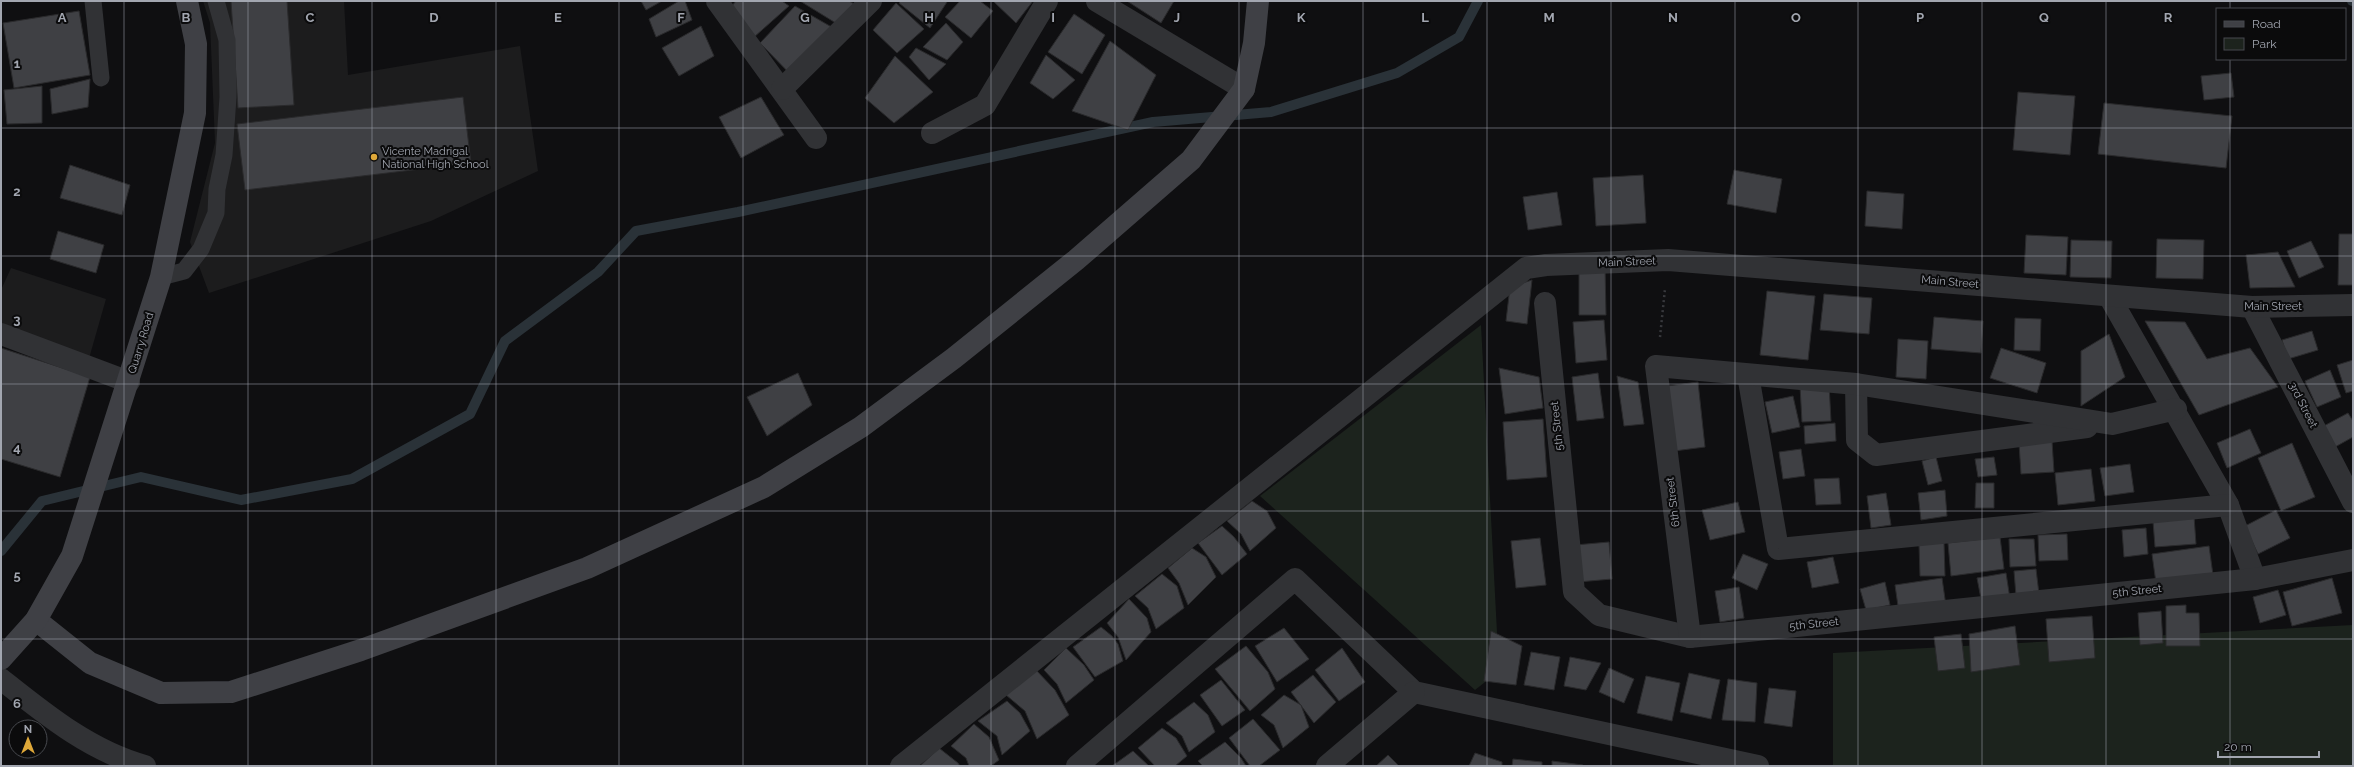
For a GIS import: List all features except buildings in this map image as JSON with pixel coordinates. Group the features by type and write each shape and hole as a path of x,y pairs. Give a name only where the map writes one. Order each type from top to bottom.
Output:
{"street":[{"name":"Quarry Road","path":"1,659 36,620 72,556 129,382 161,277 195,113 196,44 187,1"},
{"path":"717,1 816,138"},
{"path":"782,89 871,1"},
{"path":"932,133 986,105 1047,1"},
{"path":"1096,1 1238,97"},
{"path":"36,620 90,663 161,693 231,692 361,650 587,568 764,487 861,427 954,358 1076,260 1191,160 1238,97 1254,43 1258,1"},
{"name":"Main Street","path":"901,766 1526,268 1546,265 1668,260 2252,307 2353,305"},
{"path":"2109,296 2176,409 2228,505 2255,579"},
{"name":"5th Street","path":"1545,303 1574,592 1599,615 1690,637 2255,579 2353,560"},
{"name":"3rd Street","path":"2252,307 2353,502"},
{"path":"1,334 129,382"},
{"path":"1656,366 1856,384 2112,424"},
{"name":"6th Street","path":"1656,366 1690,637"},
{"path":"1748,375 1778,549 2228,505"},
{"path":"1856,384 1857,440 1876,455 2112,424 2176,409"},
{"path":"1077,766 1295,579 1414,692 1735,764 1758,766"},
{"path":"1,679 52,720 120,759 145,766"},
{"path":"1327,766 1414,692"}],"lane":[{"path":"93,1 101,78"},
{"path":"161,277 184,271 201,249 216,213 217,189 224,155 228,97 227,40 216,1"}],"path":[{"path":"1656,366 1668,260"}],"shaded area":[{"name":"Vicente Madrigal National High School","path":"203,1 344,1 348,75 520,46 538,171 431,221 209,293 190,242 215,143 210,23"},
{"path":"11,268 106,299 88,362 1,328 1,290"}],"green space":[{"path":"1481,325 1499,671 1475,690 1260,496"},
{"path":"2353,625 2353,766 1833,766 1833,653"}],"waterway":[{"path":"1,551 42,501 141,477 241,500 352,479 470,414 505,341 598,272 636,231 738,212 1153,122 1271,112 1397,73 1459,37 1478,1"}],"place":[{"name":"Vicente Madrigal National High School","path":"374,157"}]}
